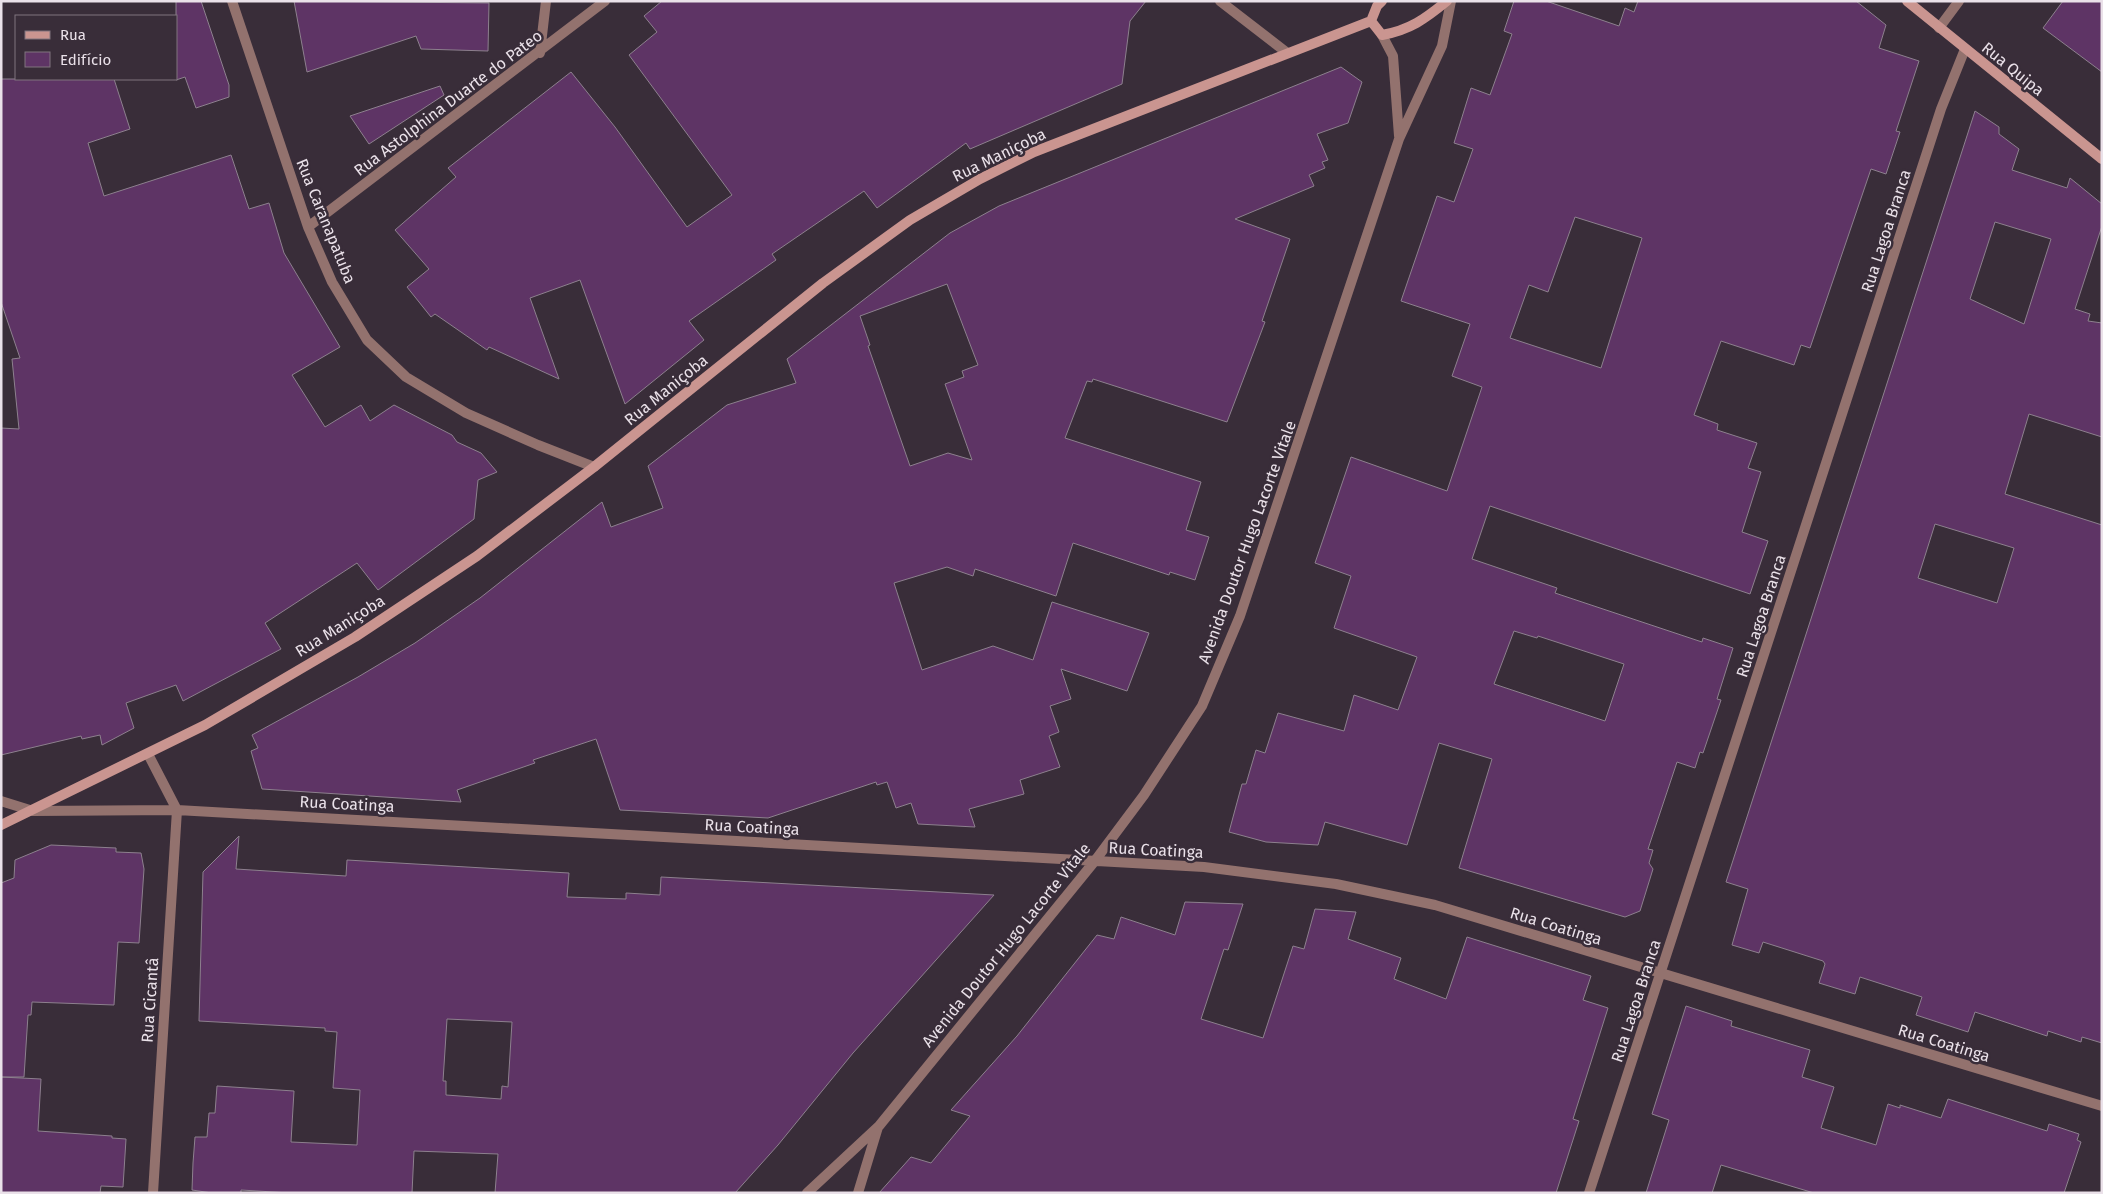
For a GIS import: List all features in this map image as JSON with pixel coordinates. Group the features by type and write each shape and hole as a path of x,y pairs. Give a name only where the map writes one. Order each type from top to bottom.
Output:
{"street":[{"name":"Rua Caranapatuba","path":"232,1 308,227 332,282 367,340 406,377 466,413 594,468"},
{"path":"540,53 546,1"},
{"name":"Rua Astolphina Duarte do Pateo","path":"308,227 540,53 606,1"},
{"path":"1220,1 1286,52"},
{"path":"1382,1 1377,6 1371,21 1382,36 1404,31 1426,18 1447,1"},
{"name":"Avenida Doutor Hugo Lacorte Vitale","path":"806,1193 879,1126 1094,862 1144,795 1202,706 1240,616 1399,139 1442,46 1451,1"},
{"name":"Rua Quipa","path":"1907,1 1965,50 2102,159"},
{"path":"1939,28 1959,1"},
{"name":"Rua Maniçoba","path":"1,825 206,725 355,637 477,556 594,468 823,283 910,220 980,179 1034,152 1197,90 1286,52 1371,21"},
{"name":"Avenida Doutor Hugo Lacorte Vitale","path":"1382,36 1393,56 1398,92 1399,139"},
{"name":"Rua Lagoa Branca","path":"1589,1193 1935,128 1965,50"},
{"path":"148,754 177,810"},
{"name":"Rua Coatinga","path":"1,801 33,811 177,810 1204,867 1336,884 1435,905 2102,1106"},
{"name":"Rua Cicantâ","path":"153,1193 177,810"},
{"name":"Avenida Doutor Hugo Lacorte Vitale","path":"858,1193 879,1126"}],"building":[{"path":"176,1 201,1 229,85 229,97 196,108 185,77 178,79 178,15 176,15"},
{"path":"294,1 489,3 488,51 421,49 416,36 307,72"},
{"path":"662,1 1146,1 1130,21 1122,84 970,149 966,143 877,208 864,191 772,254 776,260 689,321 704,340 625,404 580,280 530,298 559,379 489,347 487,350 435,314 431,317 407,287 429,269 395,230 456,177 448,168 571,72 615,127 687,227 732,195 629,55 657,32 644,16"},
{"path":"1514,1 1546,1 1619,26 1625,8 1634,12 1638,1 1856,1 1886,25 1879,48 1919,61 1896,131 1900,132 1886,174 1871,169 1810,348 1801,345 1794,365 1721,341 1694,415 1718,424 1717,430 1757,443 1748,468 1761,472 1742,532 1768,541 1750,594 1490,506 1472,559 1557,588 1555,593 1702,642 1703,638 1733,648 1717,699 1721,700 1703,753 1700,752 1695,768 1677,762 1648,849 1653,850 1649,863 1653,869 1640,911 1625,917 1459,868 1492,759 1439,743 1407,845 1325,822 1318,845 1266,842 1229,832 1242,784 1246,784 1256,750 1265,753 1278,713 1344,731 1354,695 1398,710 1417,657 1334,628 1351,576 1315,563 1351,457 1447,491 1482,387 1452,376 1470,324 1401,301 1437,196 1454,202 1473,149 1454,143 1471,88 1490,95 1512,34 1504,31","holes":["1575,217 1642,238 1601,368 1510,338 1529,285 1548,292","1514,631 1537,638 1538,636 1624,664 1605,721 1494,684"]},
{"path":"2063,1 2102,1 2102,72 2043,28"},
{"path":"1341,67 1362,82 1348,123 1317,134 1328,160 1322,162 1325,168 1309,175 1314,186 1235,219 1290,239 1262,321 1265,322 1227,422 1093,379 1092,382 1087,381 1065,438 1201,482 1186,530 1209,537 1195,580 1170,572 1169,575 1073,543 1056,596 975,569 973,576 947,567 894,583 922,670 993,646 1033,660 1052,602 1149,633 1127,691 1061,669 1071,699 1050,706 1059,732 1049,736 1060,767 1020,780 1024,794 969,809 975,827 918,824 911,803 896,808 887,782 877,785 876,782 768,818 620,810 596,739 533,760 535,763 457,790 461,802 262,789 251,751 258,748 252,735 358,677 415,643 480,598 602,502 611,527 663,508 648,466 727,405 796,383 787,359 950,233 999,206","holes":["947,284 978,365 962,371 964,377 945,384 972,460 948,453 910,466 868,346 870,345 860,316"]},
{"path":"1,79 114,80 130,129 88,143 104,196 231,155 249,209 269,203 284,253 340,347 292,375 325,427 361,405 370,421 394,405 452,435 457,442 481,453 497,472 478,480 474,519 378,590 357,563 265,623 281,649 183,701 176,685 126,703 134,728 102,745 100,735 82,739 81,736 1,755 1,428 19,429 12,359 20,358 1,302"},
{"path":"440,86 444,95 369,144 350,116"},
{"path":"1975,111 1999,127 1999,134 2019,149 2012,170 2067,188 2070,178 2102,204 2102,226 2075,309 2090,314 2088,321 2102,323 2102,437 2029,414 2005,494 2102,525 2102,1043 2082,1037 2081,1042 2048,1031 2047,1036 1975,1012 1968,1032 1916,1015 1922,997 1860,977 1855,994 1819,983 1825,964 1823,961 1763,942 1759,953 1732,945 1748,889 1726,882","holes":["1995,222 2051,239 2024,324 1970,299","1935,524 2014,548 1997,603 1918,578"]},
{"path":"239,836 236,869 346,876 347,860 569,873 567,897 626,899 626,893 660,895 661,877 994,895 853,1053 778,1145 735,1193 495,1193 498,1154 414,1151 412,1193 290,1193 241,1190 241,1193 212,1193 192,1190 193,1163 195,1137 207,1137 209,1113 215,1113 217,1086 294,1091 291,1142 357,1145 360,1090 333,1088 337,1032 325,1031 325,1028 199,1021 203,872","holes":["447,1019 512,1022 508,1087 502,1086 501,1099 446,1095 446,1081 443,1081"]},
{"path":"51,845 116,848 116,852 141,853 144,869 139,943 118,942 114,1005 32,1002 31,1015 28,1015 24,1077 1,1077 1,883 14,878 15,860"},
{"path":"1185,902 1243,904 1228,950 1224,949 1201,1019 1263,1038 1293,946 1304,949 1315,909 1356,912 1348,939 1401,958 1394,979 1446,999 1467,937 1591,976 1583,1000 1608,1008 1573,1119 1579,1121 1556,1193 879,1193 911,1157 931,1163 970,1116 951,1110 1017,1036 1097,935 1114,939 1121,917 1175,935"},
{"path":"1686,1006 1732,1021 1731,1026 1810,1050 1802,1077 1834,1087 1821,1128 1876,1145 1888,1104 1900,1108 1900,1105 1941,1118 1948,1099 2047,1131 2049,1124 2079,1134 2077,1140 2081,1142 2064,1193 1814,1193 1721,1165 1712,1193 1646,1193 1669,1120 1652,1114"},
{"path":"1,1077 41,1079 38,1131 112,1136 112,1138 126,1139 123,1187 101,1186 100,1193 1,1193"}]}
